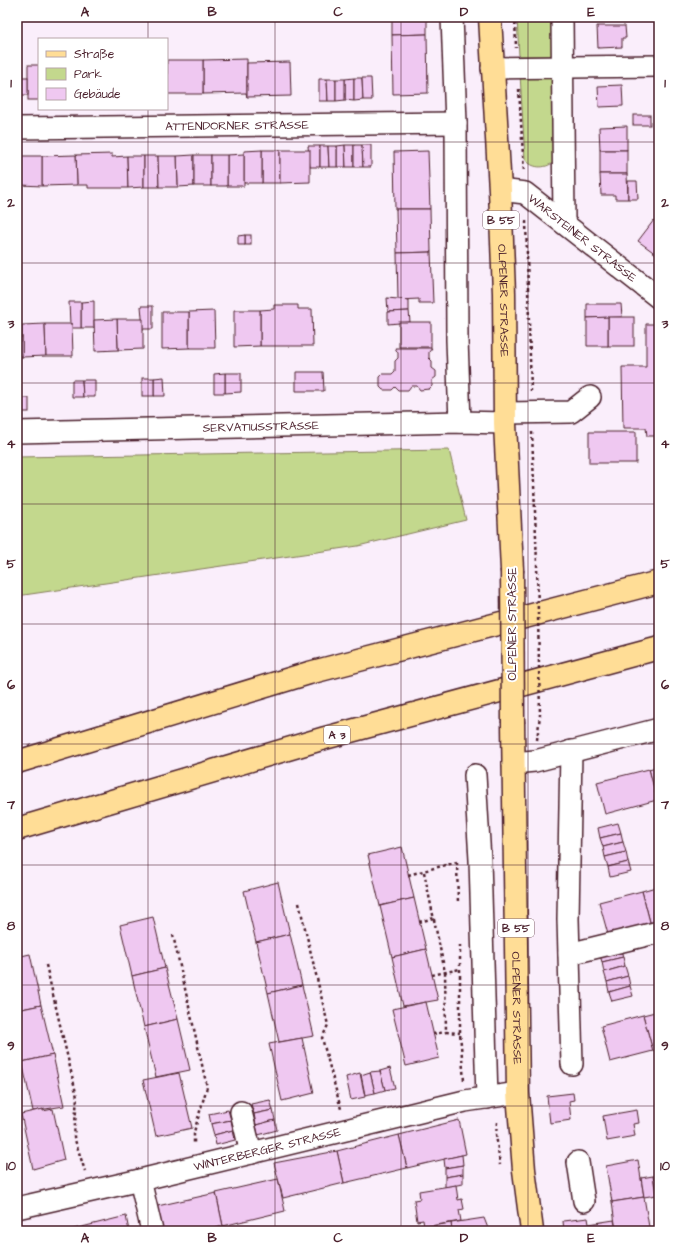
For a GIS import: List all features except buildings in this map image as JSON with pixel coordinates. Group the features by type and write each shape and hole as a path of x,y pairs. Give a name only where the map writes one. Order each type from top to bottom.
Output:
{"main road":[{"name":"OLPENER STRASSE","path":"490,17 500,190 504,293 505,418 512,570 513,763 518,1093 524,1170 532,1231"},
{"path":"17,762 309,673 659,582"},
{"name":"A 3","path":"17,829 325,738 659,648"}],"street":[{"path":"452,17 456,122 457,340 460,422"},
{"path":"562,17 564,224"},
{"path":"492,68 659,66"},
{"name":"ATTENDORNER STRASSE","path":"17,128 456,122"},
{"name":"WARSTEINER STRASSE","path":"500,190 525,192 659,298"},
{"name":"SERVATIUSSTRASSE","path":"17,432 460,422 571,412 590,397"},
{"path":"513,763 535,761 659,729"},
{"path":"571,751 569,954 572,1064"},
{"path":"475,774 480,860 487,1098"},
{"path":"569,954 659,932"},
{"name":"WINTERBERGER STRASSE","path":"17,1208 140,1180 465,1101 518,1093"},
{"path":"241,1112 251,1153"},
{"path":"578,1162 584,1201"},
{"path":"140,1180 152,1231"}],"path":[{"path":"537,564 540,715"},
{"path":"408,875 424,872 457,862 480,860"},
{"path":"457,862 458,908"},
{"path":"424,872 445,972 446,1032"},
{"path":"299,903 328,1025 322,1038 346,1130"},
{"path":"419,922 434,918"},
{"path":"173,935 207,1087 194,1132 194,1150 197,1166"},
{"path":"460,939 460,1033 465,1101"},
{"path":"46,965 77,1097 74,1137 91,1191"},
{"path":"432,975 460,969"},
{"path":"434,1034 446,1032 460,1033"}],"green space":[{"path":"517,17 556,17 557,50 551,56 519,56"},
{"path":"520,74 555,74 554,162 547,166 539,167 531,165 525,159"},
{"path":"449,450 466,520 358,546 17,596 17,457"}]}
